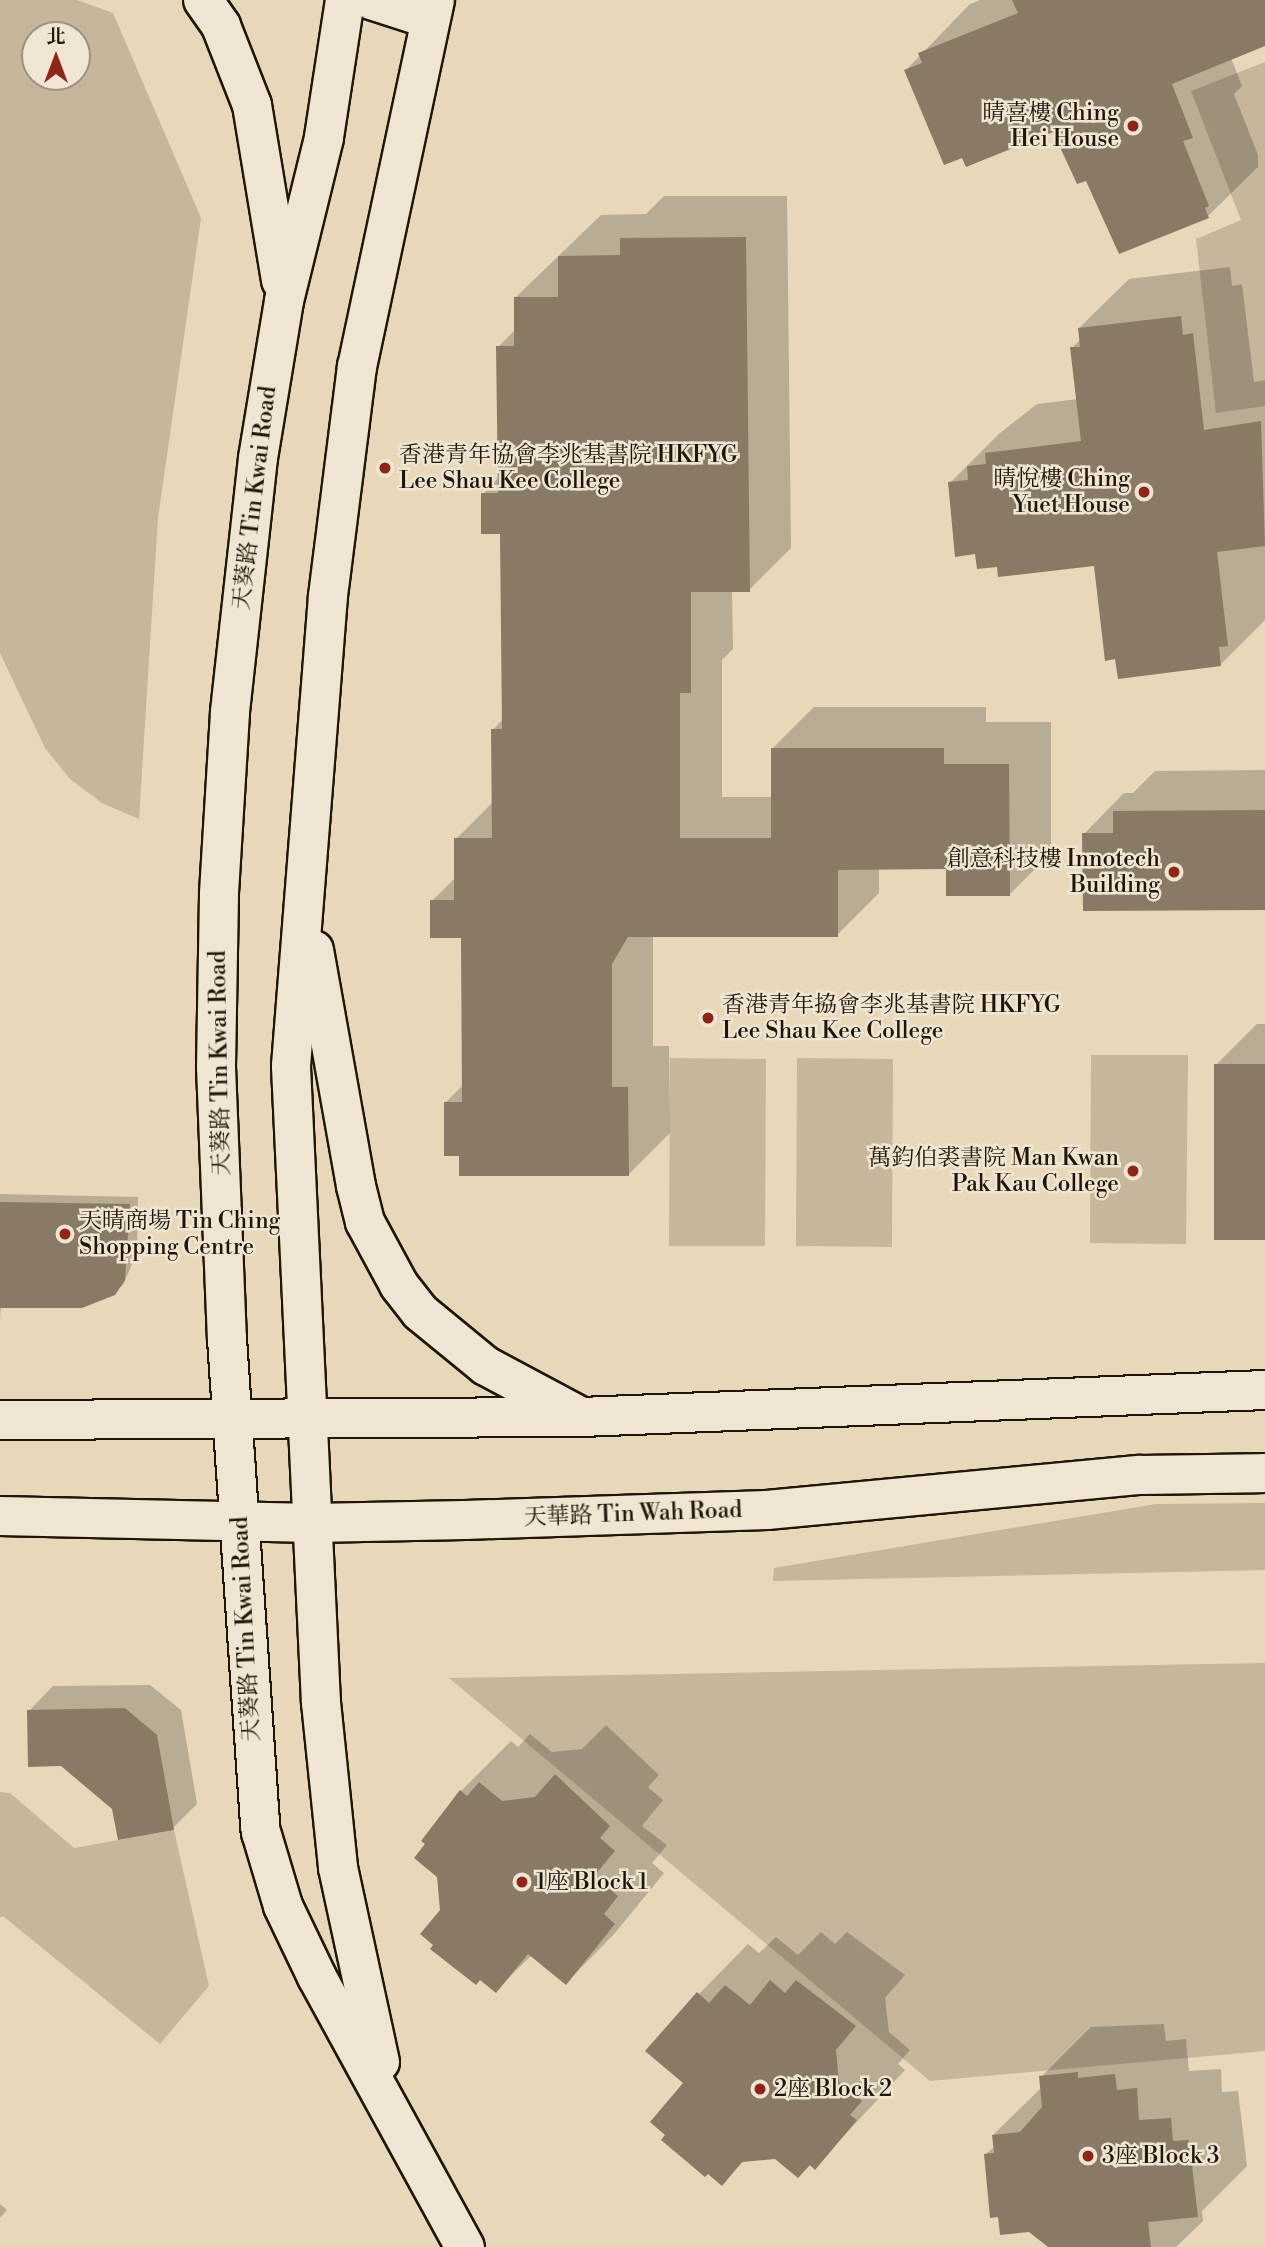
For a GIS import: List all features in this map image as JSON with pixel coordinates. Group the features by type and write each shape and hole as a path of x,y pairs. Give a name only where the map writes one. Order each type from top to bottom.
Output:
{"street":[{"path":"204,0 238,65 252,105 284,301"},
{"name":"天葵路 Tin Kwai Road","path":"345,0 324,138 284,301 247,548 219,895 216,1067 233,1419 261,1832 283,1906 465,2247"},
{"path":"371,0 432,10"},
{"name":"天葵路 Tin Kwai Road","path":"391,2105 338,1867 321,1703 291,1066 306,907 328,596 357,367 432,10"},
{"path":"306,907 351,1165 365,1222 379,1250 420,1312 451,1340 486,1366 581,1416"},
{"path":"0,1420 581,1416 1265,1390"},
{"name":"天華路 Tin Wah Road","path":"0,1516 313,1523 767,1510 1140,1475 1265,1473"}],"shaded area":[{"path":"0,0 77,0 113,13 201,218 158,518 139,819 102,803 70,779 45,748 0,653"},
{"path":"1265,62 1265,406 1216,413 1196,239 1241,220 1191,91"},
{"path":"1091,1055 1188,1055 1186,1244 1090,1243"},
{"path":"670,1058 766,1059 765,1246 669,1246"},
{"path":"797,1058 893,1059 892,1247 796,1246"},
{"path":"1265,1503 1265,1570 773,1581 774,1568 1156,1504"},
{"path":"1265,1663 1265,2051 930,2081 449,1678"},
{"path":"0,1792 10,1793 74,1848 174,1830 209,1986 160,2044 3,1916 0,1918"}],"building":[{"name":"晴喜樓 Ching Hei House","path":"1012,0 1265,0 1265,46 1172,84 1193,138 1183,141 1209,206 1205,208 1209,218 1119,254 1086,181 1077,184 1053,132 966,167 962,158 944,165 904,70 922,63 918,53 1018,13"},
{"path":"746,237 750,592 691,592 691,693 680,693 680,838 771,838 771,748 944,748 944,764 1009,764 1010,896 946,896 946,869 838,870 838,937 628,937 612,964 612,1087 628,1087 629,1176 459,1176 459,1156 444,1156 444,1102 462,1102 461,938 430,938 430,900 454,900 454,838 492,838 491,729 502,729 500,534 481,534 481,493 498,493 496,346 514,346 514,297 558,297 558,256 620,255 620,238"},
{"name":"晴悅樓 Ching Yuet House","path":"1181,316 1183,335 1193,333 1204,430 1261,421 1265,546 1217,552 1228,646 1219,647 1221,666 1118,679 1115,659 1105,661 1094,566 998,577 997,567 977,569 975,554 955,557 948,482 968,480 967,466 986,464 985,453 1081,441 1070,347 1080,347 1078,328"},
{"name":"創意科技樓 Innotech Building","path":"1265,810 1265,910 1083,911 1082,833 1113,833 1113,811"},
{"path":"1214,1064 1265,1064 1265,1240 1214,1240"},
{"name":"天晴商場 Tin Ching Shopping Centre","path":"0,1202 130,1204 125,1280 115,1295 82,1308 0,1308"},
{"path":"125,1708 157,1735 174,1830 118,1840 112,1809 61,1766 28,1767 27,1710"},
{"name":"1座 Block 1","path":"555,1774 610,1826 600,1838 615,1851 594,1876 618,1896 604,1914 615,1924 566,1985 528,1954 496,1993 480,1980 476,1985 430,1949 433,1945 420,1934 440,1910 437,1877 414,1858 425,1844 421,1841 460,1790 467,1796 479,1782 502,1801 535,1797"},
{"name":"2座 Block 2","path":"770,1980 785,1993 796,1980 856,2026 836,2050 839,2082 862,2101 850,2115 857,2120 815,2170 810,2165 798,2178 775,2159 742,2162 722,2186 708,2174 705,2177 661,2140 665,2135 650,2122 683,2083 645,2051 697,1992 709,2003 725,1985 750,2005"},
{"name":"3座 Block 3","path":"1078,2072 1078,2078 1115,2074 1117,2090 1137,2088 1139,2120 1171,2118 1173,2141 1189,2140 1198,2217 1148,2222 1151,2247 1048,2247 1029,2232 1000,2235 998,2217 990,2218 984,2154 994,2153 992,2135 1020,2132 1042,2107 1039,2076"}],"place":[{"name":"晴喜樓 Ching Hei House","path":"1133,126"},
{"name":"香港青年協會李兆基書院 HKFYG Lee Shau Kee College","path":"385,468"},
{"name":"晴悅樓 Ching Yuet House","path":"1144,492"},
{"name":"創意科技樓 Innotech Building","path":"1174,872"},
{"name":"香港青年拹會李兆基書院 HKFYG Lee Shau Kee College","path":"708,1018"},
{"name":"萬鈞伯裘書院 Man Kwan Pak Kau College","path":"1133,1171"},
{"name":"天晴商場 Tin Ching Shopping Centre","path":"65,1234"},
{"name":"1座 Block 1","path":"522,1882"},
{"name":"2座 Block 2","path":"760,2089"},
{"name":"3座 Block 3","path":"1088,2156"}]}
